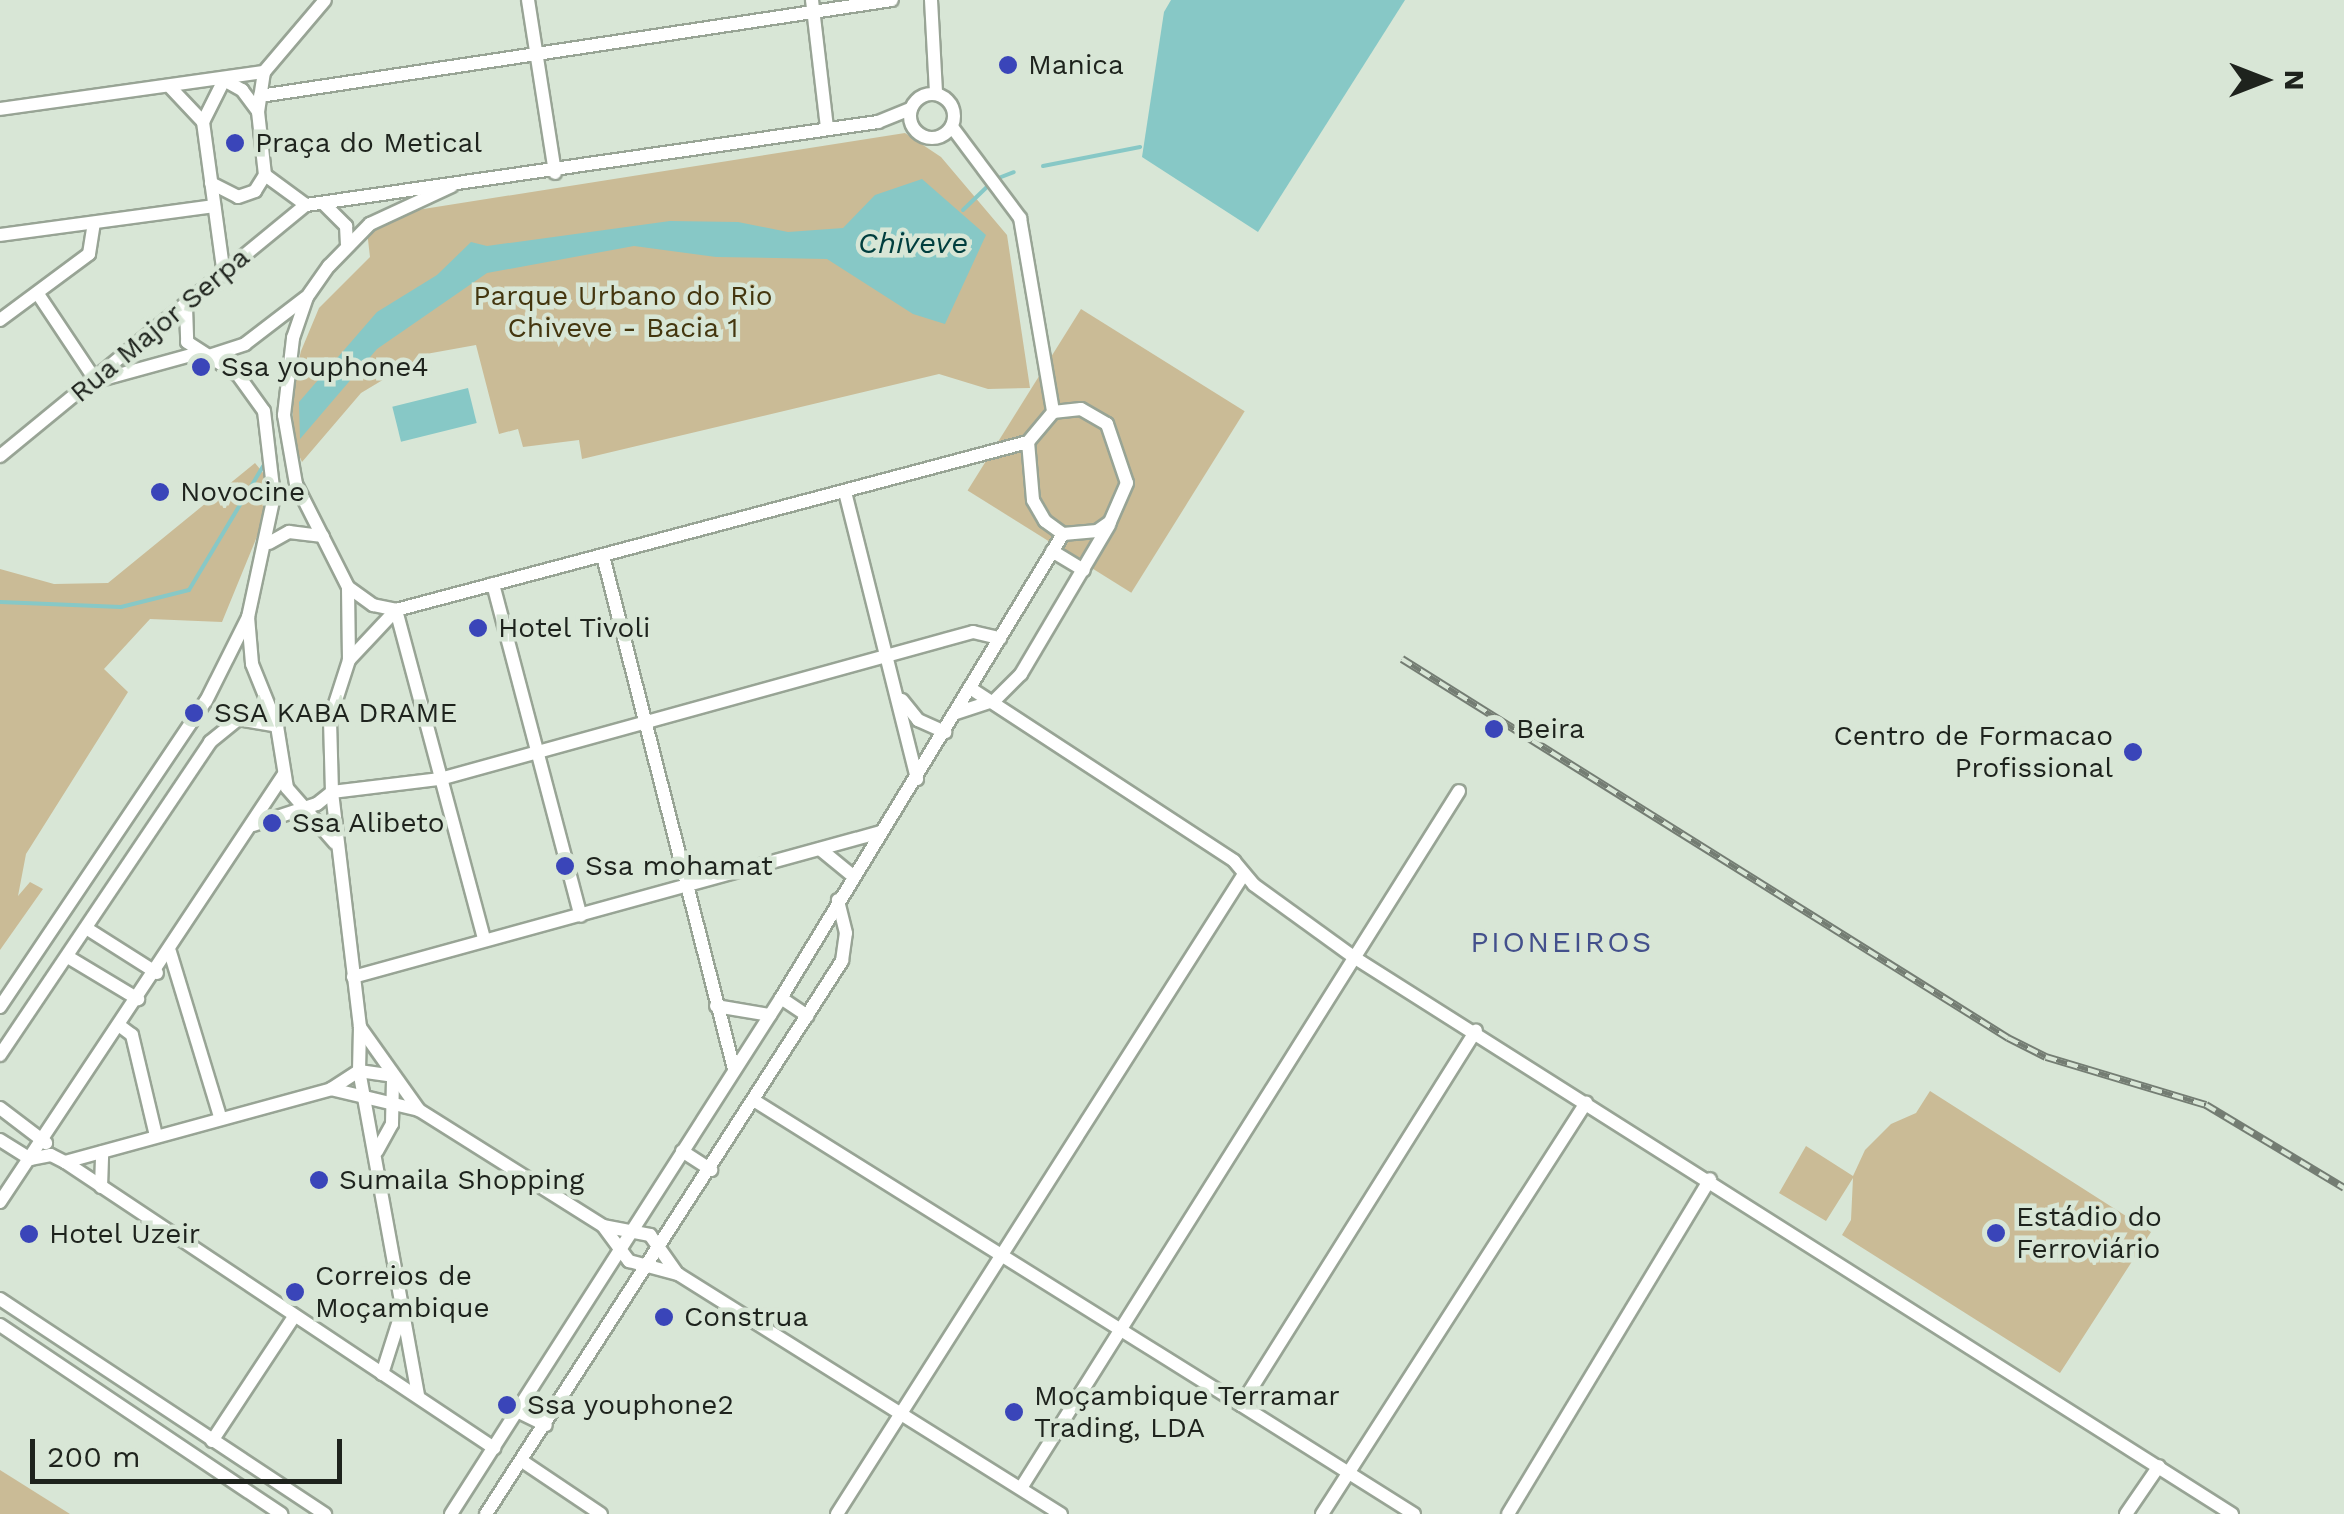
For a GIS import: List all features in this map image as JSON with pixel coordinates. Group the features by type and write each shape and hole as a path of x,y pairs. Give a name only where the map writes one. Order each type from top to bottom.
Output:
{"street":[{"path":"211,183 238,198 255,192 265,174 258,112 264,72 324,0"},
{"path":"528,0 534,58 555,173"},
{"path":"260,96 534,58 813,7 892,0"},
{"path":"931,0 936,93 953,107 952,127 968,153 1020,218 1034,280 1053,412"},
{"path":"813,7 828,128"},
{"path":"0,109 264,72"},
{"path":"224,80 242,90 258,112"},
{"path":"224,80 203,122 224,276"},
{"path":"171,88 203,122"},
{"path":"878,122 936,93"},
{"path":"911,108 912,126"},
{"path":"265,174 306,205 555,173 878,122 912,126 924,137 940,137 968,153"},
{"path":"940,137 952,127"},
{"path":"38,294 96,381 245,344 307,297 347,244 370,224 452,186"},
{"path":"322,203 346,226 347,244"},
{"name":"Rua Major Serpa","path":"0,456 306,205"},
{"path":"0,234 214,206"},
{"path":"0,320 89,254 94,223"},
{"path":"307,297 293,338 284,415 296,484 348,588 349,660 330,719 332,792 360,1027 359,1071 377,1151 401,1312 418,1394"},
{"path":"0,1007 206,701 248,617 268,543 274,496 268,429 253,393 204,354 182,329 186,306"},
{"path":"348,588 373,605 396,610 1028,442 1053,412 1080,409 1107,424 1127,482 1084,570 1021,674 994,701 956,713"},
{"path":"1028,442 1033,500 1045,521 1062,534 1096,532 1110,522"},
{"path":"844,492 900,698 917,779"},
{"path":"268,543 289,532 323,536"},
{"path":"451,1514 770,1015 838,900 917,779 1062,534"},
{"path":"1052,551 1084,570"},
{"path":"602,556 642,725 734,1070"},
{"path":"494,584 581,916"},
{"path":"349,660 396,610"},
{"path":"396,610 484,938"},
{"path":"248,617 252,664 277,726 284,774 304,806 337,845"},
{"path":"253,825 332,792 440,779 973,632 1000,638"},
{"path":"970,688 1162,810 1352,956 1710,1179 2232,1514"},
{"path":"900,698 918,720 945,732"},
{"path":"0,1055 226,724 252,718 277,726"},
{"path":"0,1202 157,973 284,774"},
{"path":"1021,1488 1352,956 1460,791"},
{"path":"353,977 484,938 686,890 881,832"},
{"path":"820,850 853,876"},
{"path":"837,1514 1244,874"},
{"path":"89,880 107,893"},
{"path":"486,1514 842,962 846,933 838,900"},
{"path":"86,928 157,973"},
{"path":"170,952 220,1117"},
{"path":"68,958 138,999"},
{"path":"780,998 808,1016"},
{"path":"716,1006 770,1015"},
{"path":"120,1026 132,1036 156,1136"},
{"path":"360,1027 419,1110 604,1226 635,1265 648,1264 678,1274 1061,1514"},
{"path":"1241,1405 1476,1031"},
{"path":"64,1162 331,1089 359,1071 393,1076"},
{"path":"377,1151 396,1106 393,1076"},
{"path":"331,1089 364,1102 419,1110"},
{"path":"755,1101 1414,1514"},
{"path":"1322,1514 1586,1102"},
{"path":"0,1108 44,1136 51,1155"},
{"path":"0,1140 30,1159 51,1155 64,1162 293,1318 418,1394 494,1448"},
{"path":"682,1151 711,1170"},
{"path":"101,1187 102,1152"},
{"path":"1508,1514 1710,1179"},
{"path":"604,1226 650,1235 657,1250 678,1274"},
{"path":"0,1299 324,1514"},
{"path":"382,1374 401,1312"},
{"path":"212,1441 293,1318"},
{"path":"0,1326 281,1514"},
{"path":"517,1411 546,1425"},
{"path":"522,1462 601,1514"},
{"path":"2126,1514 2159,1466"}],"green space":[{"name":"Parque Urbano do Rio Chiveve - Bacia 1","path":"905,133 941,157 1007,235 1030,388 988,389 939,374 582,459 579,440 523,447 518,429 499,434 476,345 426,354 361,393 302,462 294,444 292,388 301,351 319,308 370,257 367,231 379,224 417,210"},
{"path":"1081,309 1245,411 1131,593 968,490"},
{"path":"255,463 264,474 267,512 222,622 150,619 104,669 128,692 26,854 18,896 30,882 43,889 0,950 0,569 54,584 108,583"},
{"name":"Estádio do Ferroviário","path":"1930,1091 2151,1232 2060,1373 1842,1235 1851,1220 1853,1178 1826,1221 1779,1193 1806,1146 1853,1176 1865,1150 1891,1124 1916,1113"},
{"path":"0,1470 70,1514 0,1514"}],"water":[{"path":"1171,0 1405,0 1258,232 1142,157 1164,12"},
{"name":"Chiveve","path":"922,179 986,235 945,324 913,314 827,259 716,257 634,246 487,273 377,349 300,439 299,402 377,312 437,275 471,242 487,246 670,221 738,222 788,232 843,228 875,195"},
{"path":"468,388 477,423 401,442 392,407"}],"waterway":[{"path":"1043,166 1140,147"},
{"path":"996,179 1014,172"},
{"path":"963,210 988,186"},
{"path":"0,602 121,607 189,590 265,463"}],"railway":[{"path":"1402,659 2008,1038 2046,1057 2206,1105 2344,1188"}],"place":[{"name":"Manica","path":"1008,65"},
{"name":"Praça do Metical","path":"235,143"},
{"name":"Ssa youphone4","path":"201,367"},
{"name":"Novocine","path":"160,492"},
{"name":"Hotel Tivoli","path":"478,628"},
{"name":"SSA KABA DRAME","path":"194,713"},
{"name":"Beira","path":"1494,729"},
{"name":"Centro de Formacao Profissional","path":"2133,752"},
{"name":"Ssa Alibeto","path":"272,823"},
{"name":"Ssa mohamat","path":"565,866"},
{"name":"Sumaila Shopping","path":"319,1180"},
{"name":"Estádio do Ferroviário","path":"1996,1233"},
{"name":"Hotel Uzeir","path":"29,1234"},
{"name":"Correios de Moçambique","path":"295,1292"},
{"name":"Construa","path":"664,1317"},
{"name":"Ssa youphone2","path":"507,1405"},
{"name":"Moçambique Terramar Trading, LDA","path":"1014,1412"}],"district":[{"name":"PIONEIROS","path":"1562,942"}]}
